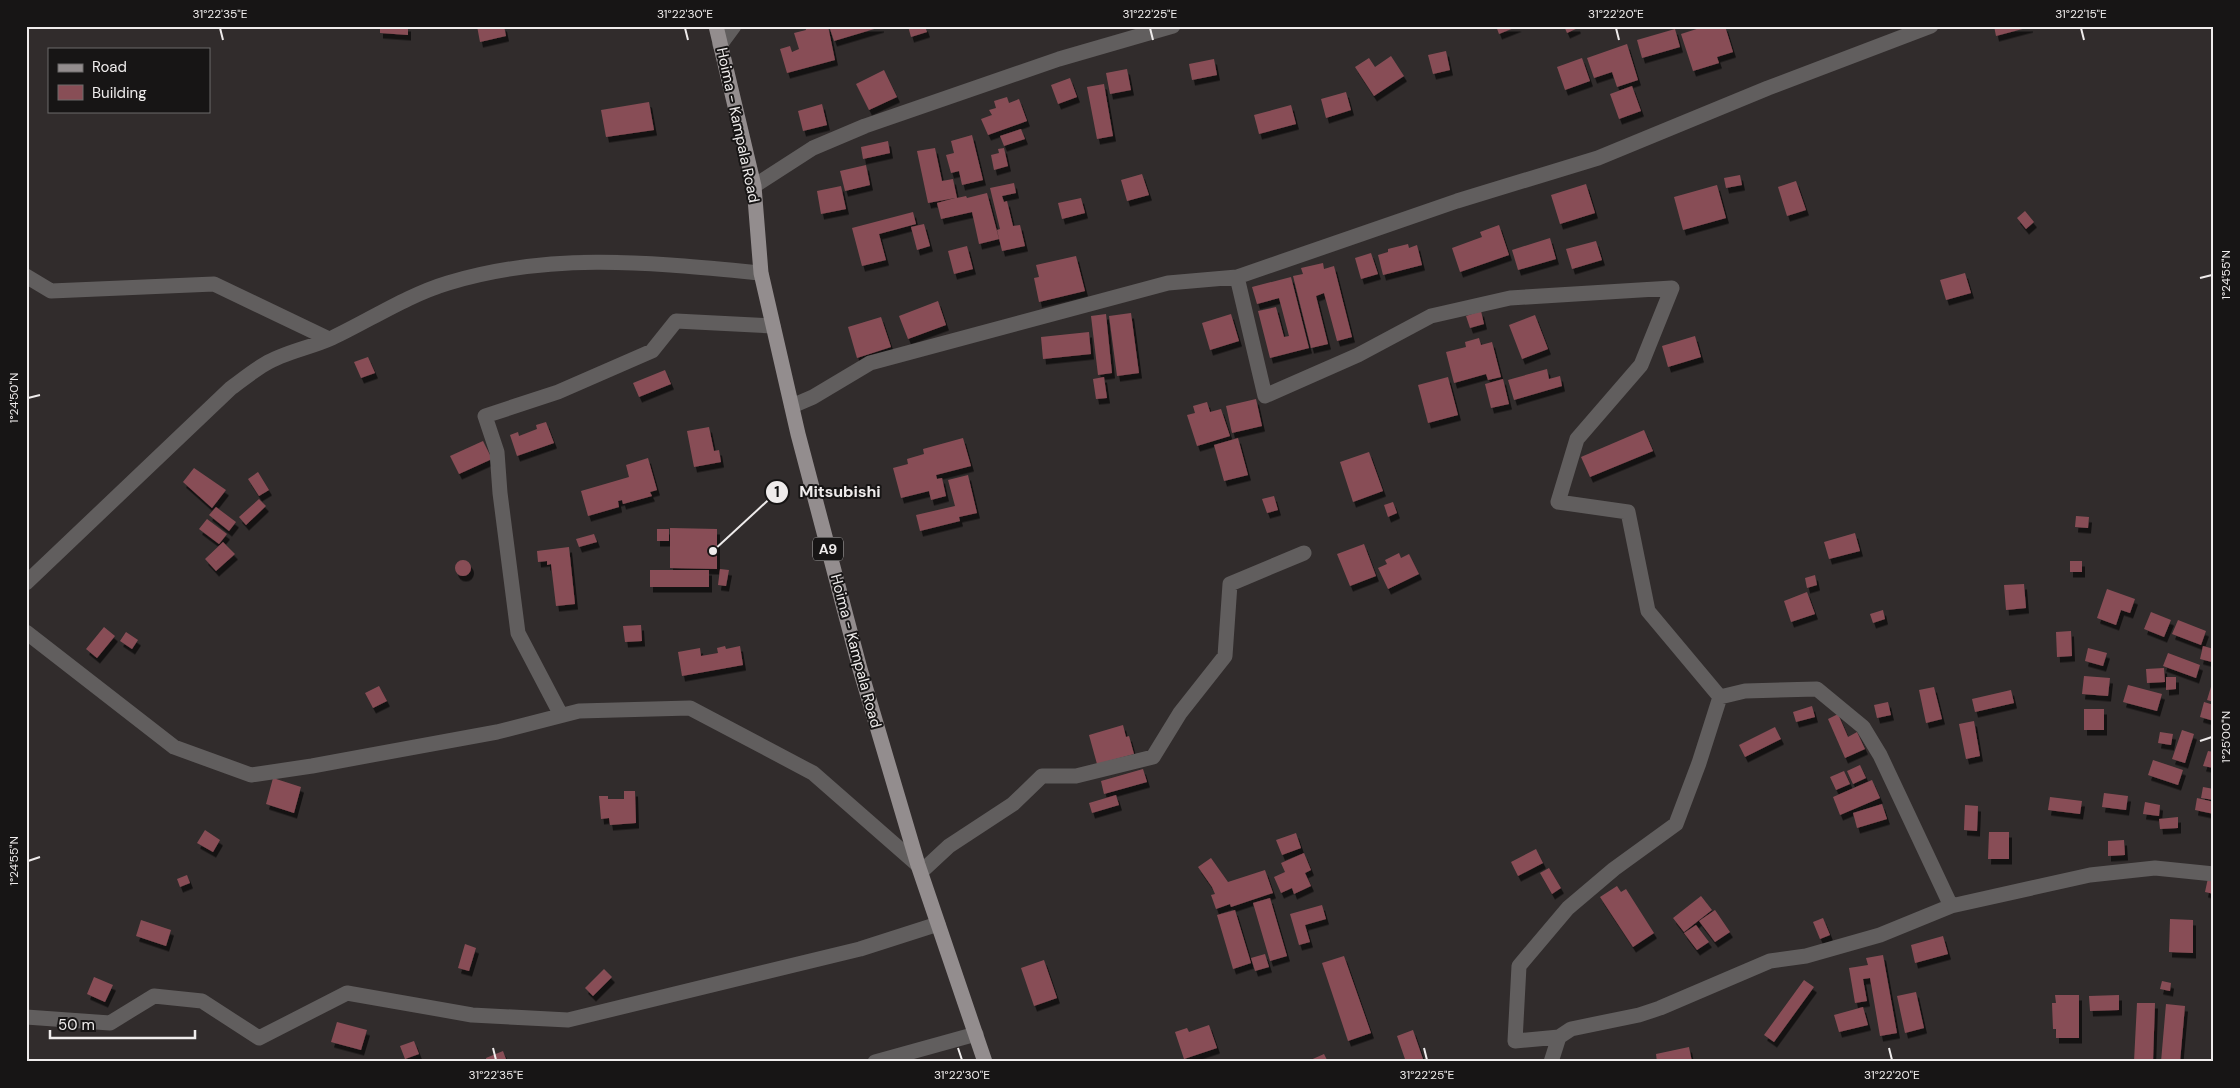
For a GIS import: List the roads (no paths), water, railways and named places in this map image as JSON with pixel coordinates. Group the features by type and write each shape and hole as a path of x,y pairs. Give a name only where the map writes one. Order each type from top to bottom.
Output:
{"main road":[{"name":"Hoima - Kampala Road","path":"716,26 754,186 761,273 792,406 860,669 919,868 985,1062"}],"street":[{"path":"720,46 734,26"},
{"path":"754,186 813,148 865,126 1059,59 1172,26"},
{"path":"792,406 813,397 870,363 1168,283 1237,277 1457,201 1618,151 1768,88 1931,26"},
{"path":"26,583 230,388 266,364 329,339 416,295 448,283 497,271 571,261 654,263 761,273"},
{"path":"26,276 51,291 214,284 329,339"},
{"path":"1237,277 1265,396 1358,355 1431,316 1510,298 1672,288 1640,366 1577,439 1558,502 1628,512 1648,611 1720,697"},
{"path":"561,715 518,633 500,492 498,452 485,416 558,392 652,351 676,321 773,326"},
{"path":"26,632 174,747 250,774 312,766 497,732 578,711 690,708 813,773 919,868 1013,804 1042,776 1076,776 1153,757 1180,714 1225,656 1230,584 1304,553"},
{"path":"1720,697 1745,691 1817,689 1863,727 1880,755 1951,906"},
{"path":"1720,697 1699,763 1676,824 1614,869 1568,908 1519,966 1516,1042 1559,1037 1571,1029 1639,1015 1660,1008 1770,961 1806,956 1880,935 1951,906 2090,875 2155,868 2214,874"},
{"path":"26,1016 110,1023 154,996 202,1001 259,1038 347,993 472,1015 568,1020 860,948 938,924"},
{"path":"875,1062 976,1034"},
{"path":"1551,1062 1559,1037"}],"place":[{"name":"Mitsubishi","path":"713,551"}]}
